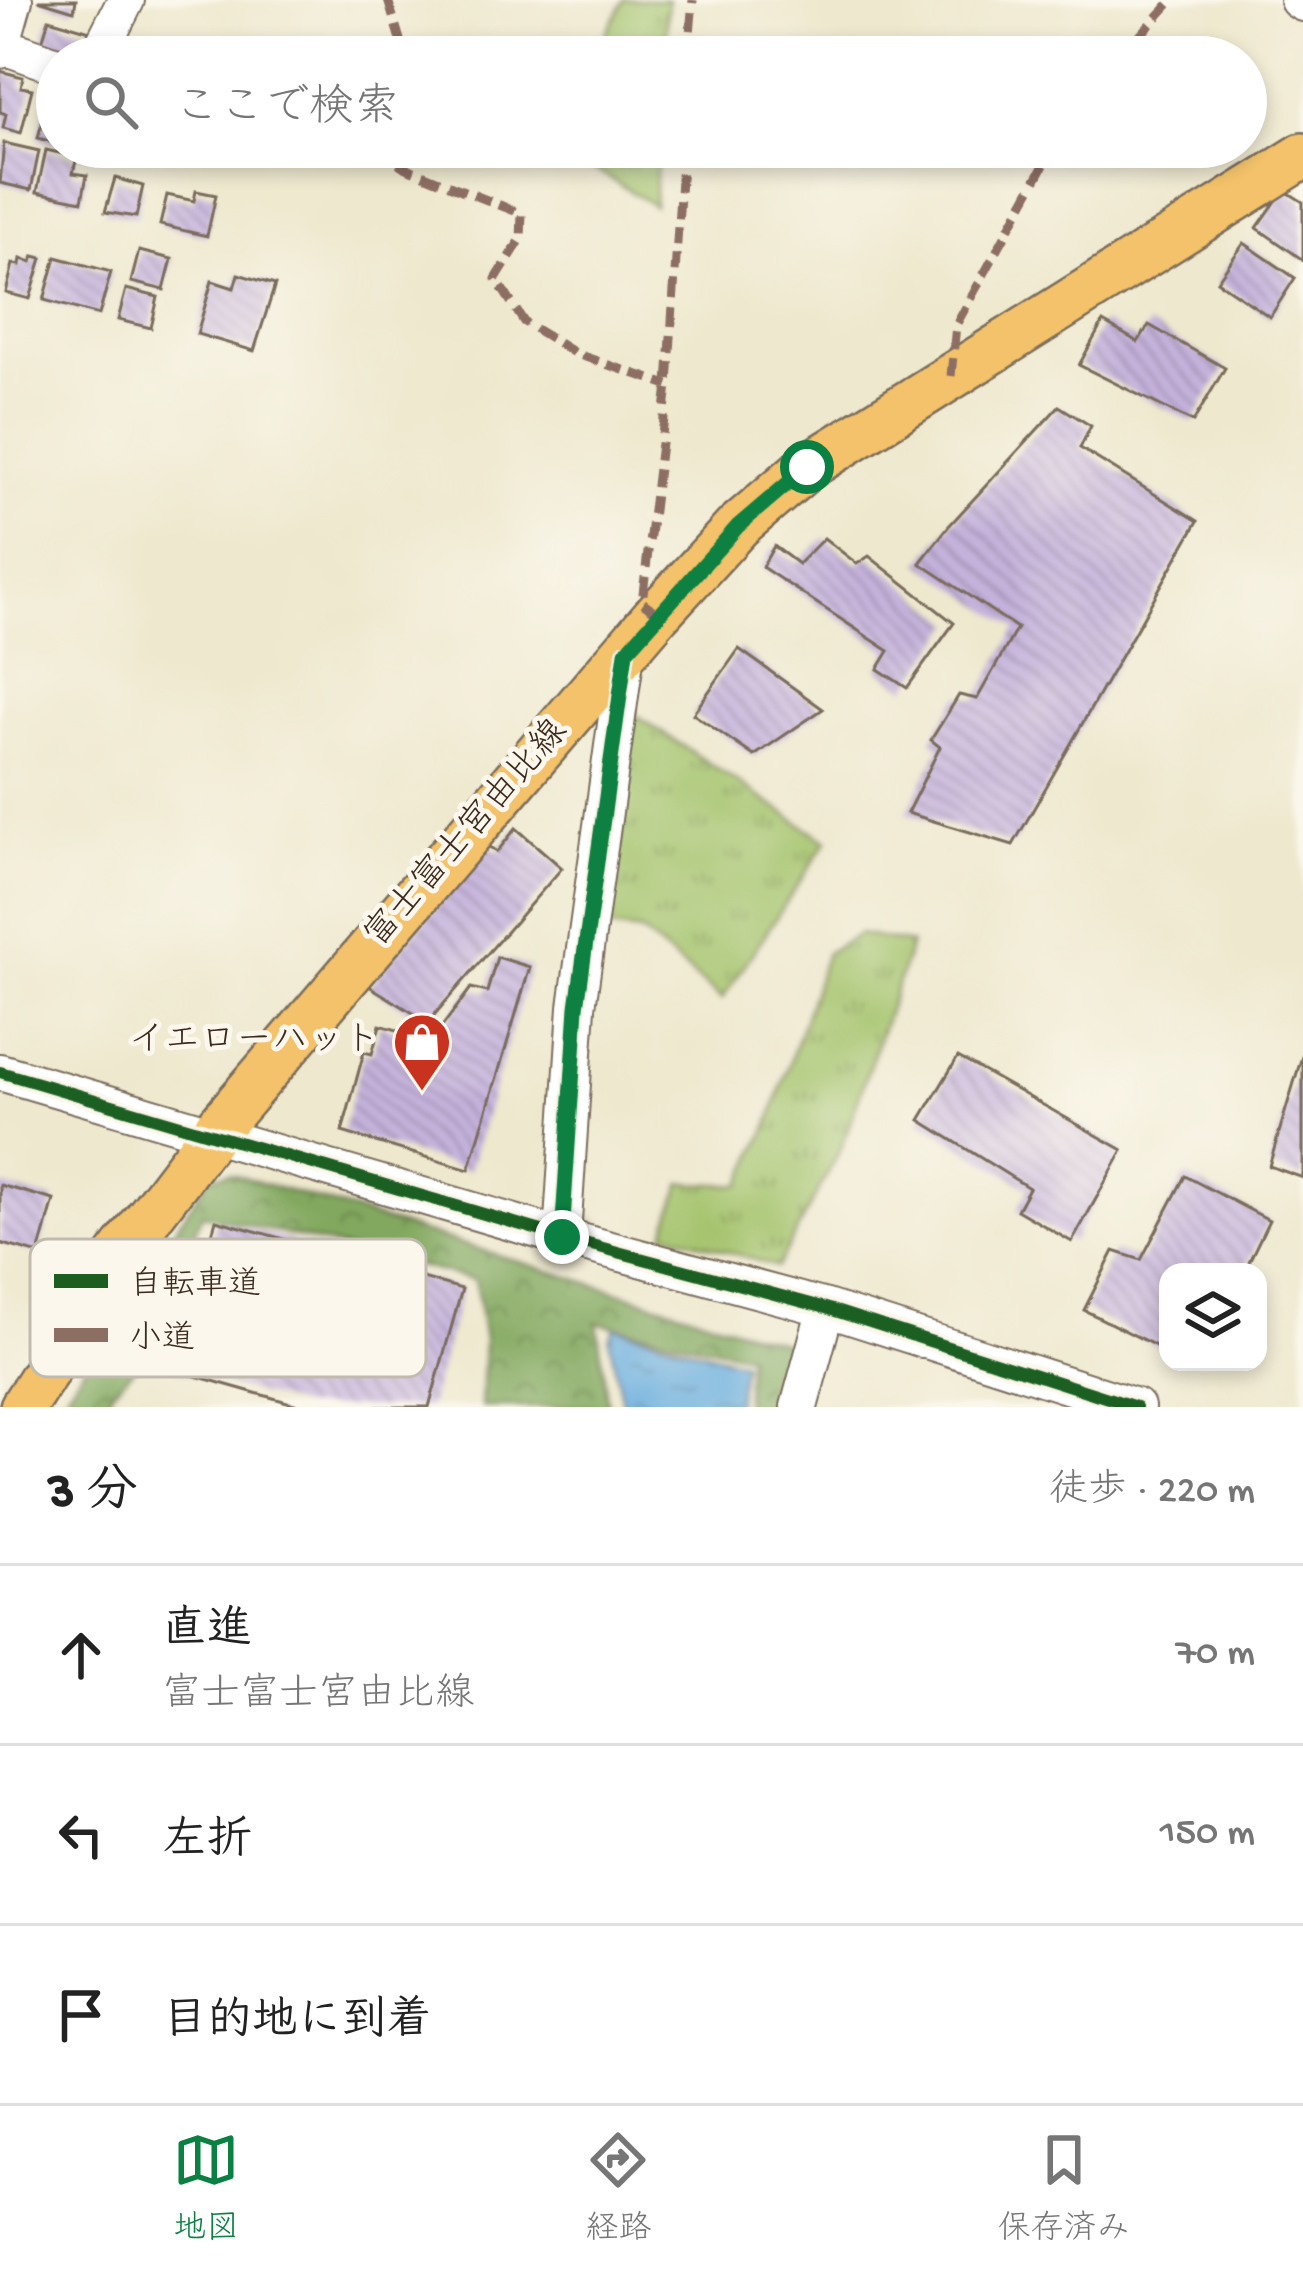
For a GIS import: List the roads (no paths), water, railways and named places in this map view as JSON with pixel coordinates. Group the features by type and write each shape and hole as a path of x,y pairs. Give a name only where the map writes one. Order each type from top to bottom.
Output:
{"main road":[{"name":"富士富士宮由比線","path":"132,1239 213,1133 738,526 807,467 1303,156"},
{"name":"富士富士宮由比線","path":"23,1407 42,1377"}],"street":[{"path":"14,0 2,48 36,59"},
{"path":"108,36 126,0"},
{"path":"562,1237 577,1007 626,652"},
{"path":"0,1072 562,1237 826,1308 1136,1407"},
{"path":"800,1407 826,1308"},
{"path":"0,1394 23,1407"}],"water":[{"path":"615,1327 743,1362 735,1407 623,1407 609,1338"}],"place":[{"name":"イエローハット","path":"422,1093"}]}
